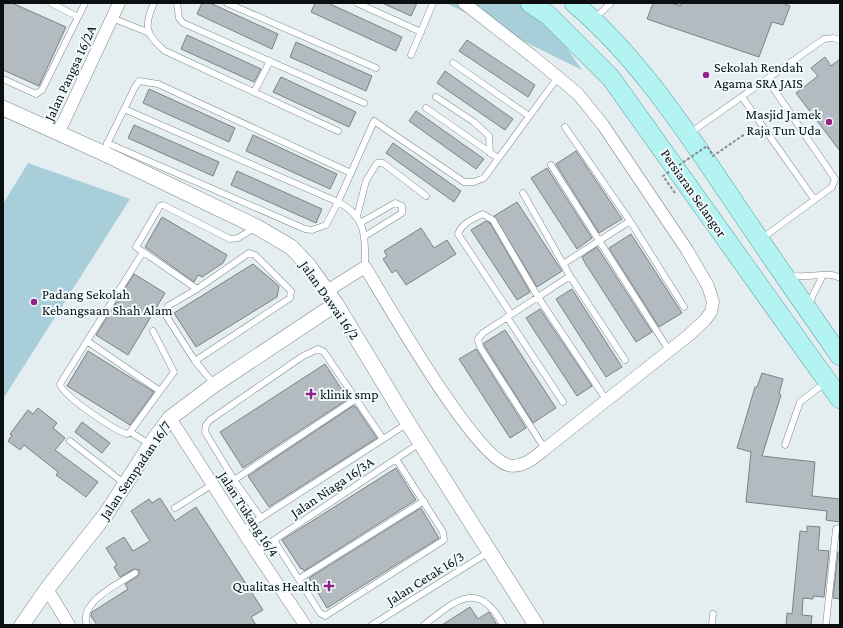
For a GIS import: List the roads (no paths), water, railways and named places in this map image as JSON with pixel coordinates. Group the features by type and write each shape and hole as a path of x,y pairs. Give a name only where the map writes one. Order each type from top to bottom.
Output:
{"main road":[{"name":"Persiaran Selangor","path":"530,3 548,15 611,78 840,399"},
{"name":"Persiaran Selangor","path":"574,3 594,19 628,56 689,134 782,274 840,356"}],"street":[{"name":"Jalan Pangsa 16/2A","path":"58,134 119,3"},
{"path":"327,291 365,266 460,419 491,456 508,466 517,466 528,462 670,352 705,320 711,312 713,302 708,286 687,250 603,124 578,94 464,3"},
{"name":"Jalan Dawai 16/2","path":"3,108 58,134 105,148 257,227 291,247 309,266 336,304 408,423 536,625"},
{"name":"Jalan Sempadan 16/7","path":"22,625 47,589 106,514 150,445 170,418 214,385 336,304"},
{"name":"Jalan Tukang 16/4","path":"170,418 305,625"},
{"path":"47,589 69,625"}],"lane":[{"path":"51,3 78,17"},
{"path":"3,79 36,94 42,90 85,3"},
{"path":"154,3 151,9 147,32 151,40 165,50 338,131"},
{"path":"177,3 179,18 183,23 364,103"},
{"path":"227,3 376,68"},
{"path":"357,3 421,32"},
{"path":"411,55 432,3"},
{"path":"594,19 611,3"},
{"path":"112,18 147,32"},
{"path":"689,134 824,39 833,38 840,40"},
{"path":"254,92 270,61"},
{"path":"453,63 529,116"},
{"path":"351,173 158,84 140,82 124,109 105,148 305,229 312,230 326,225 338,202 351,173 374,121 464,182 474,182 484,178 558,77"},
{"path":"760,240 832,187 834,176 767,79"},
{"path":"436,97 474,122 489,136 490,153"},
{"path":"742,97 814,199"},
{"path":"426,108 498,158"},
{"path":"124,109 338,202 353,211 357,216 365,236 365,266"},
{"path":"565,127 630,221 684,307"},
{"path":"357,216 366,181 377,163 383,163 426,196"},
{"path":"551,165 670,352"},
{"path":"523,193 570,276 625,360"},
{"path":"360,223 396,203 402,206 402,213 365,236"},
{"path":"196,289 136,247 136,244 160,206 163,205 230,239 238,238 257,227"},
{"path":"563,402 458,234 461,227 472,219 483,214 493,220 538,297 607,401"},
{"path":"563,264 630,221"},
{"path":"143,252 60,384 61,389 67,395 116,429 127,434 174,372 153,331"},
{"path":"195,361 290,298 291,291 255,255 249,253 168,306 164,314 195,361 214,385"},
{"path":"782,274 802,277 831,274 840,278"},
{"path":"810,313 812,297 823,275"},
{"path":"545,449 480,347 478,339 483,333 509,315 570,276"},
{"path":"87,341 160,391"},
{"path":"261,518 234,480 205,432 206,425 210,420 303,356 318,349 324,352 383,439"},
{"path":"785,445 800,402 828,381"},
{"path":"234,480 356,399"},
{"path":"242,530 408,423"},
{"path":"130,432 150,445"},
{"path":"70,441 125,484"},
{"name":"Jalan Niaga 16/3A","path":"256,552 421,442"},
{"path":"274,540 320,613 325,616 444,540 444,532 396,459"},
{"path":"175,508 213,484"},
{"path":"299,579 424,501"},
{"path":"826,625 836,529 840,528"},
{"name":"Jalan Cetak 16/3","path":"372,625 490,552"},
{"path":"87,625 86,615 94,600 135,573"},
{"path":"424,625 457,600 470,597 481,599 490,606 497,613 503,625"},
{"path":"712,625 713,614"}],"place":[{"name":"Sekolah Rendah Agama SRA JAIS","path":"706,75"},
{"name":"Masjid Jamek Raja Tun Uda","path":"829,122"},
{"name":"Padang Sekolah Kebangsaan Shah Alam","path":"34,302"},
{"name":"klinik smp","path":"311,394"},
{"name":"Qualitas Health","path":"329,586"}]}
